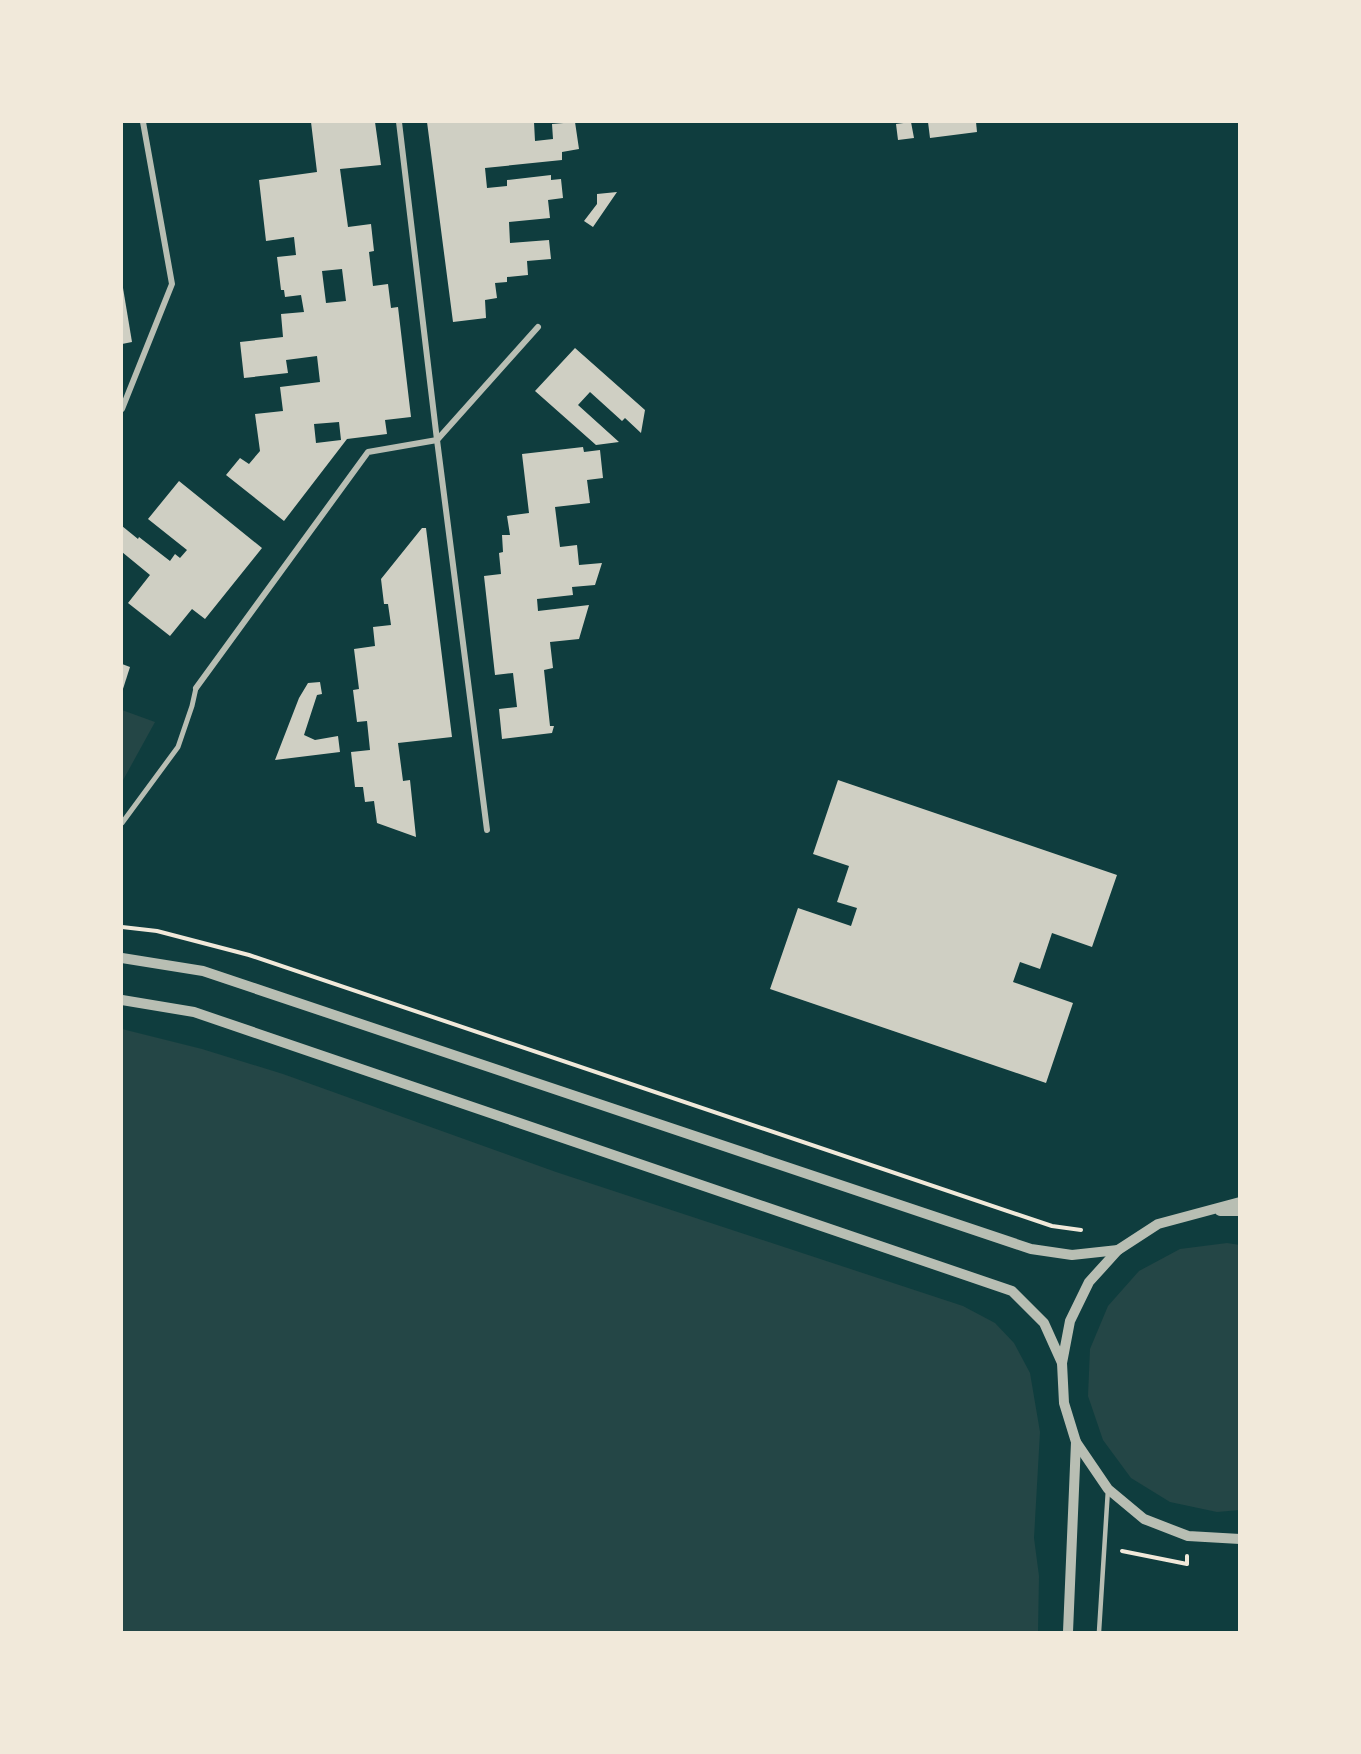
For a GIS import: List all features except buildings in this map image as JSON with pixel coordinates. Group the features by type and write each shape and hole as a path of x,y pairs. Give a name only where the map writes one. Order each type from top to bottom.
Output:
{"street":[{"path":"122,409 172,284 143,122"},
{"path":"399,122 487,830"},
{"path":"122,823 178,747 196,688 368,452 437,440 538,327"},
{"path":"122,958 203,971 1031,1249 1072,1255 1118,1250"},
{"path":"122,1000 194,1012 1012,1291 1044,1323 1062,1363"},
{"path":"1239,1202 1158,1224 1118,1250 1089,1282 1070,1321 1062,1363 1064,1403 1076,1442 1108,1489 1144,1519 1188,1536 1239,1539"},
{"path":"1205,1211 1239,1211"},
{"path":"1068,1632 1076,1442"}],"lane":[{"path":"1100,1632 1108,1489"}],"path":[{"path":"122,927 157,931 249,955 1052,1226 1082,1230"},
{"path":"1104,1549 1187,1564 1188,1536"}],"shaded area":[{"path":"122,710 155,722 122,782"},
{"path":"122,1029 202,1049 283,1074 556,1172 963,1306 995,1323 1014,1343 1030,1373 1040,1432 1034,1538 1039,1576 1038,1632 122,1632"},
{"path":"1227,1243 1240,1245 1240,1510 1217,1512 1170,1502 1131,1478 1103,1440 1088,1396 1090,1349 1108,1306 1139,1271 1180,1249"}]}
